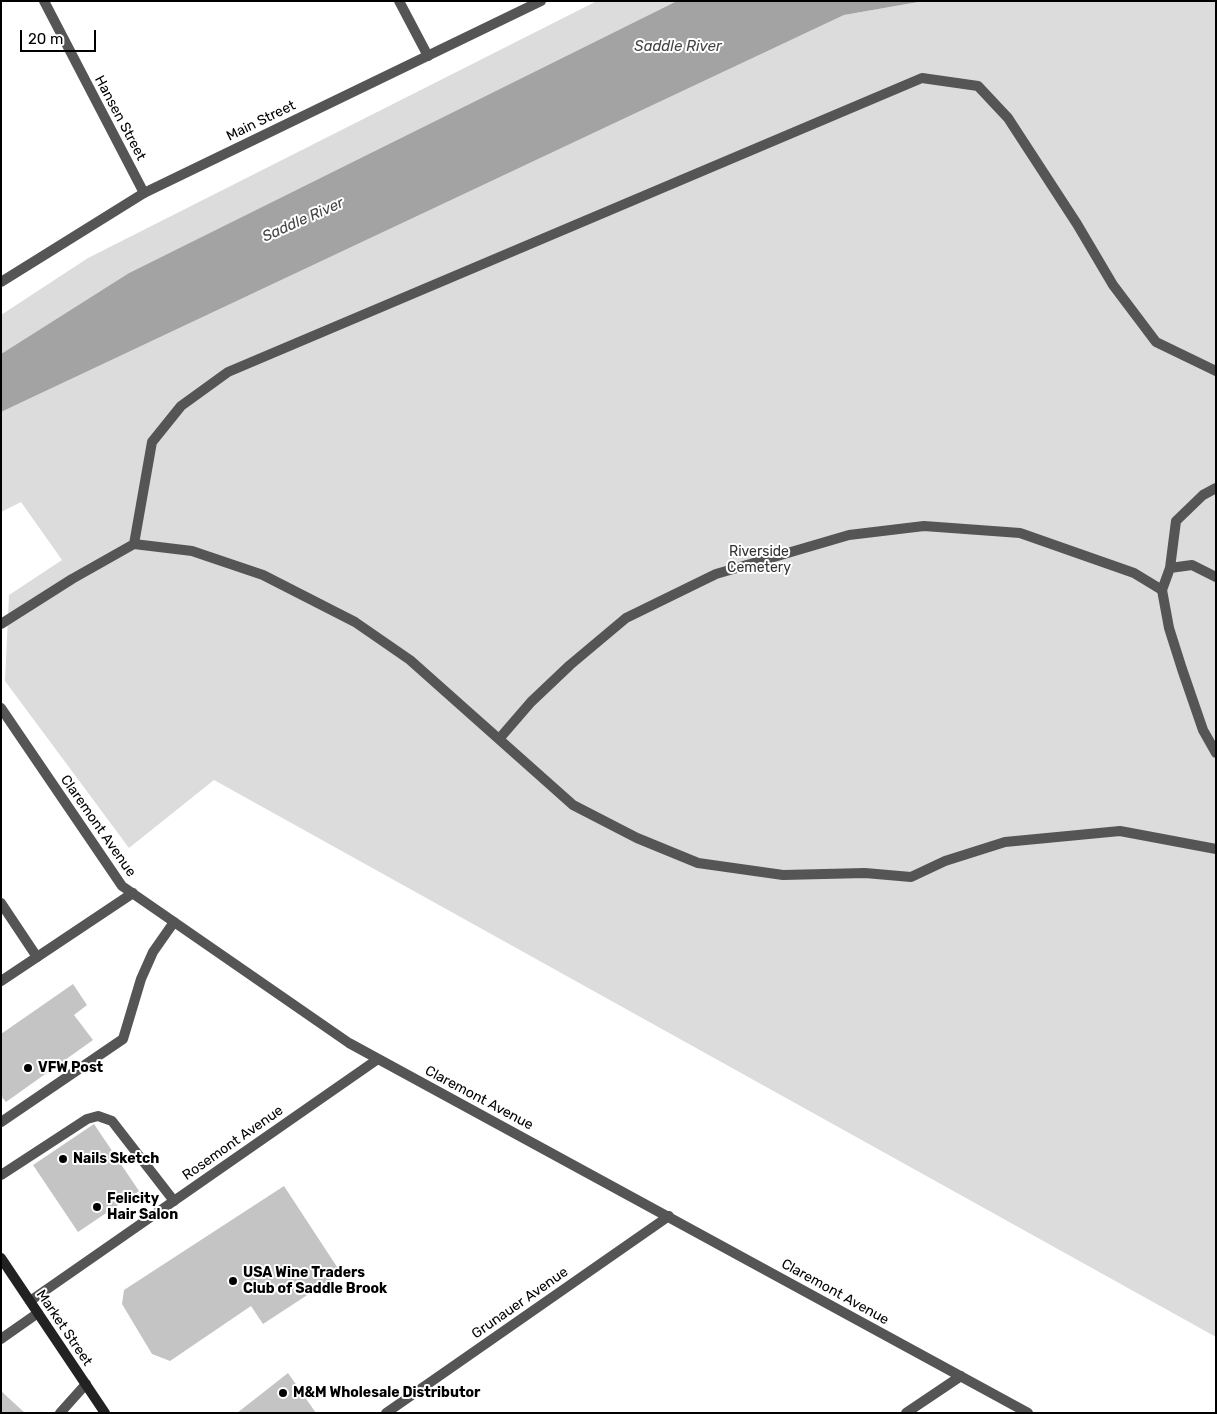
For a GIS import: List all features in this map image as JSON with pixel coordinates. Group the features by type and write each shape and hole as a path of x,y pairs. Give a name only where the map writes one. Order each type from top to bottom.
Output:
{"main road":[{"name":"Market Street","path":"1,1258 105,1413"}],"street":[{"name":"Hansen Street","path":"44,1 144,193"},
{"path":"400,1 428,56"},
{"name":"Main Street","path":"1,282 144,193 541,1"},
{"path":"134,544 152,442 182,406 228,372 922,78 978,86 1008,118 1078,224 1113,285 1156,342 1216,371"},
{"path":"1216,488 1203,495 1176,521 1170,568 1162,590 1169,628 1182,669 1203,730 1216,753"},
{"path":"499,739 531,702 570,665 626,618 716,574 849,535 924,526 1020,533 1134,573 1162,590"},
{"path":"1,624 134,544 192,551 263,575 356,622 410,660 573,805 637,838 698,863 783,876 865,873 912,877 945,861 1005,842 1120,831 1216,849"},
{"path":"1170,568 1192,565 1216,577"},
{"name":"Claremont Avenue","path":"1,708 5,722 122,886 349,1043 1028,1413"},
{"path":"1,981 133,894"},
{"path":"1,903 37,957"},
{"path":"1,1122 123,1039 141,979 153,952 174,922"},
{"name":"Rosemont Avenue","path":"30,1302 378,1059"},
{"path":"1,1175 87,1119 98,1116 112,1121 174,1201"},
{"name":"Grunauer Avenue","path":"386,1413 669,1216"},
{"path":"1,1339 38,1313"},
{"path":"906,1413 961,1376"},
{"path":"60,1413 86,1384"}],"green space":[{"path":"597,1 677,1 129,273 1,354 1,315 88,258"},
{"name":"Riverside Cemetery","path":"924,1 1216,1 1216,1337 214,780 129,848 5,681 9,595 62,560 21,502 1,512 1,412 844,15"}],"water":[{"name":"Saddle River","path":"677,1 924,1 844,15 1,412 1,354 129,273"}],"building":[{"name":"VFW Post","path":"73,984 87,1005 74,1015 93,1040 6,1102 1,1096 1,1034"},
{"path":"94,1124 139,1191 78,1232 33,1165"},
{"name":"USA Wine Traders Club of Saddle Brook","path":"284,1186 341,1273 263,1324 251,1306 170,1361 152,1354 122,1304 124,1290"},
{"name":"M&M Wholesale Distributor","path":"288,1373 316,1413 237,1413"},
{"path":"1,1391 25,1413 1,1413"}],"place":[{"name":"VFW Post","path":"28,1068"},
{"name":"Nails Sketch","path":"63,1159"},
{"name":"Felicity Hair Salon","path":"97,1207"},
{"name":"USA Wine Traders Club of Saddle Brook","path":"233,1281"},
{"name":"M&M Wholesale Distributor","path":"283,1393"}]}
